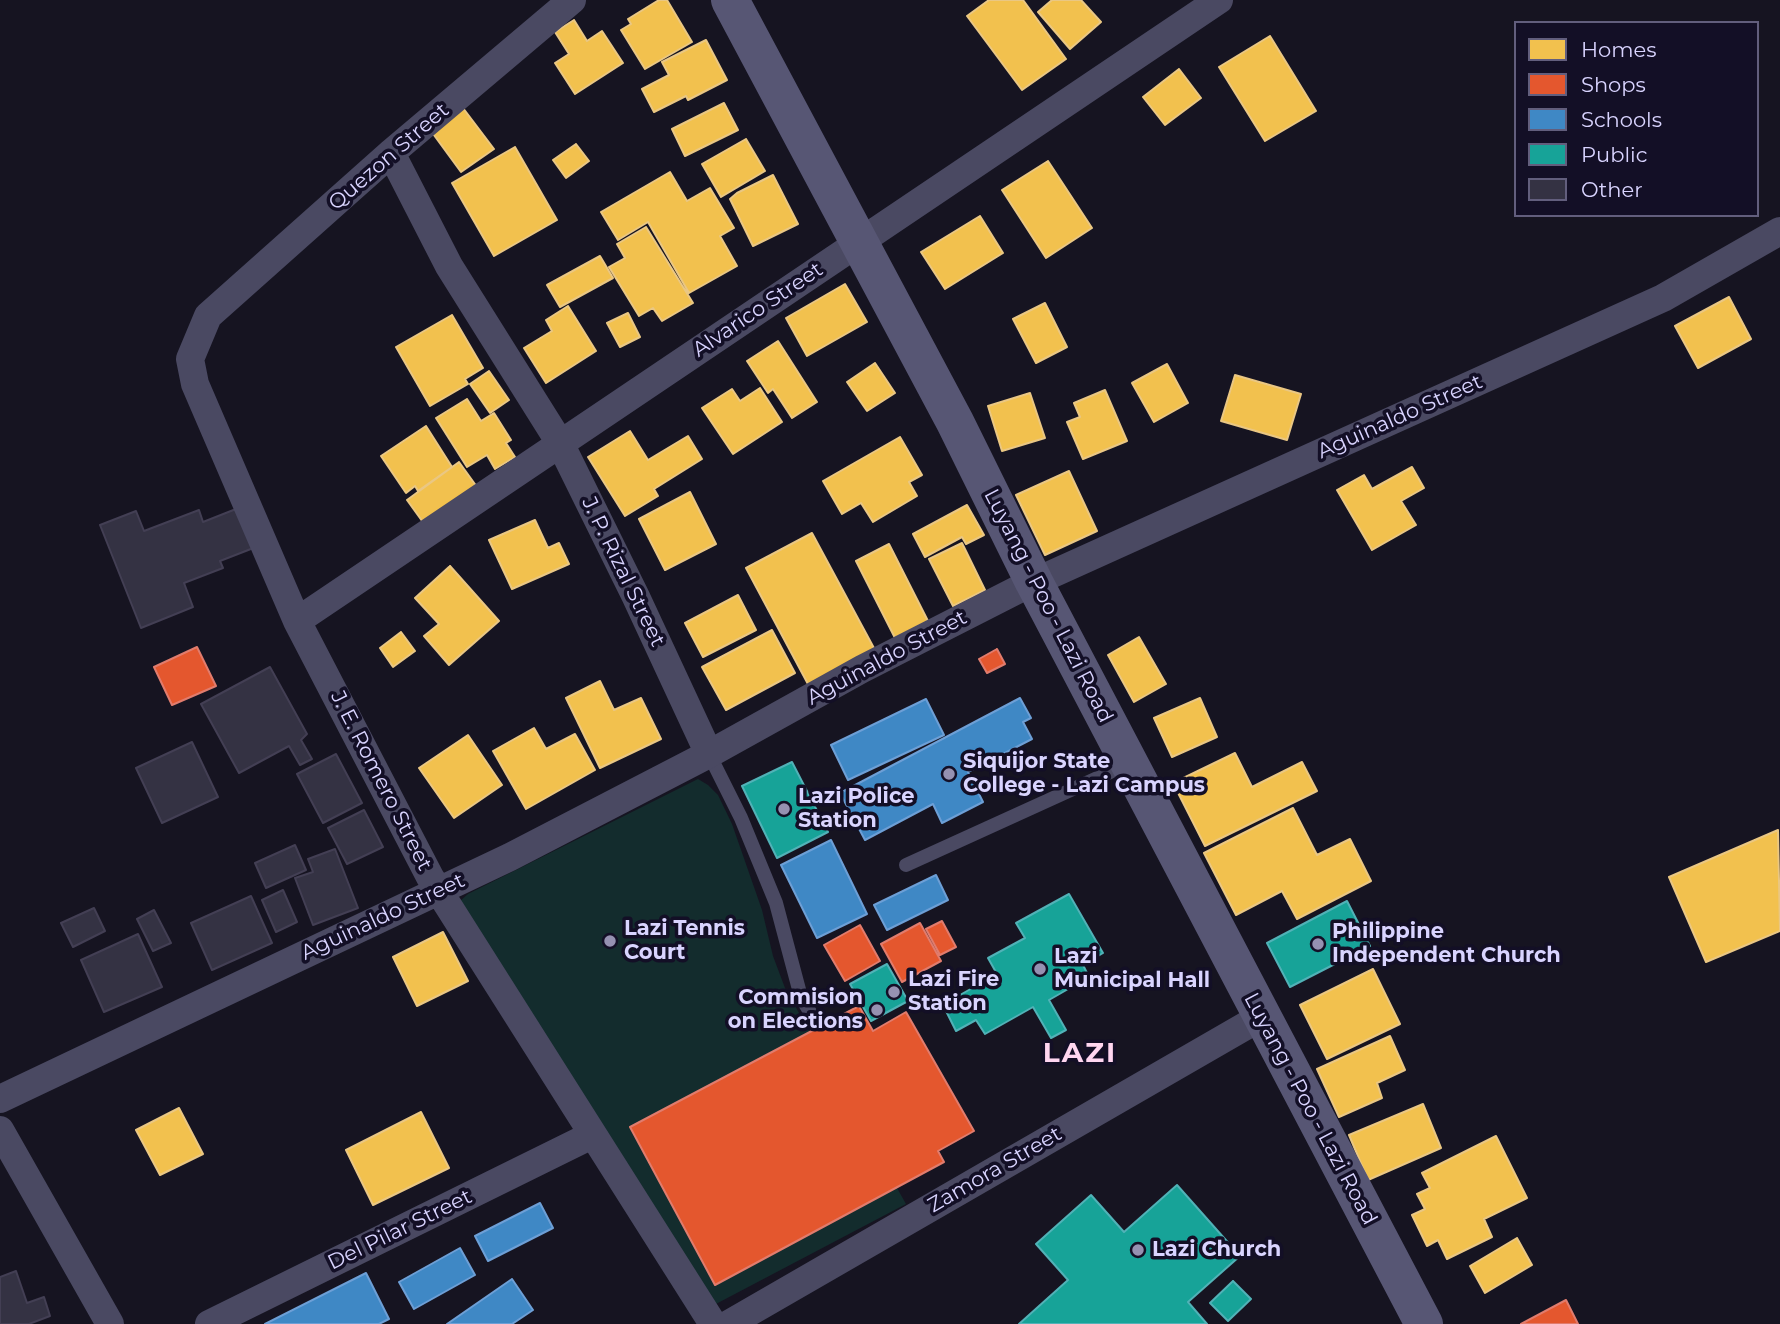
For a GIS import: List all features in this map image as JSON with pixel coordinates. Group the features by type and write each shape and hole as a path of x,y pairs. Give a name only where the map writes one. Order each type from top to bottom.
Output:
{"main road":[{"name":"Luyang - Poo - Lazi Road","path":"730,0 955,422 1034,582 1424,1324"}],"street":[{"name":"Quezon Street","path":"208,316 391,153 572,0"},
{"name":"Alvarico Street","path":"298,621 1219,0"},
{"name":"J. P. Rizal Street","path":"391,153 449,266 560,443 709,754"},
{"name":"Aguinaldo Street","path":"0,1099 510,857 709,754 862,669 1034,582 1663,298 1780,232"},
{"name":"J. E. Romero Street","path":"208,316 190,359 195,384 298,621 439,891 713,1324"},
{"name":"Zamora Street","path":"729,1324 1261,1017"},
{"path":"0,1130 110,1324"},
{"name":"Del Pilar Street","path":"209,1324 592,1135"}],"lane":[{"name":"J. P. Rizal Street","path":"709,754 741,818 776,903 798,987 810,1012"},
{"path":"906,865 1129,763"}],"green space":[{"path":"698,779 718,795 732,824 762,910 773,956 785,988 906,1204 714,1305 460,901 468,894"}],"building: Homes":[{"path":"659,0 667,0 692,42 645,69 621,30 631,24 628,19"},
{"path":"989,0 1023,0 1066,59 1022,90 967,16"},
{"path":"1052,0 1081,0 1101,22 1070,49 1038,12"},
{"path":"574,20 587,41 602,31 623,63 575,94 555,63 569,54 555,32"},
{"path":"1270,36 1316,111 1265,141 1219,67"},
{"path":"706,40 727,80 688,100 686,96 654,112 642,89 669,75 662,62"},
{"path":"1179,69 1201,98 1165,125 1143,97"},
{"path":"724,103 738,130 685,156 672,129"},
{"path":"463,108 494,149 461,172 431,131"},
{"path":"746,139 765,171 721,197 702,164"},
{"path":"576,144 589,161 566,178 553,160"},
{"path":"515,147 557,220 494,256 452,183"},
{"path":"1048,161 1092,228 1046,258 1002,190"},
{"path":"670,172 687,201 710,188 734,228 720,236 737,266 689,293 648,222 618,240 601,212"},
{"path":"773,175 798,224 753,246 730,199"},
{"path":"980,216 1003,253 945,289 921,252"},
{"path":"646,227 693,303 662,321 653,308 639,316 609,267 625,258 617,244"},
{"path":"600,256 613,278 560,307 547,285"},
{"path":"845,284 867,322 807,356 786,318"},
{"path":"1729,297 1751,339 1698,368 1675,326"},
{"path":"1045,303 1067,347 1036,363 1013,319"},
{"path":"568,306 596,351 546,383 524,348 552,331 546,320"},
{"path":"628,313 640,337 620,347 607,323"},
{"path":"452,315 483,368 465,379 468,384 430,406 396,347"},
{"path":"778,341 817,402 792,418 773,389 768,393 747,361"},
{"path":"875,363 895,393 867,411 847,382"},
{"path":"1167,364 1188,403 1154,422 1132,383"},
{"path":"489,371 509,400 490,413 470,384"},
{"path":"1235,375 1301,394 1287,440 1221,421"},
{"path":"760,388 782,422 733,454 702,408 732,389 740,401"},
{"path":"1105,390 1127,441 1083,459 1067,422 1080,417 1074,403"},
{"path":"1030,393 1045,438 1002,451 988,406"},
{"path":"467,399 481,421 494,413 511,440 506,443 515,457 495,469 487,455 467,467 436,418"},
{"path":"426,426 452,467 418,491 415,486 406,493 381,456"},
{"path":"630,431 648,460 688,436 702,459 654,489 658,496 625,516 588,457"},
{"path":"900,437 922,475 909,482 917,496 873,522 861,503 842,514 823,481"},
{"path":"459,462 477,487 425,525 407,500"},
{"path":"1412,467 1424,488 1401,501 1416,525 1372,550 1337,490 1364,475 1372,489"},
{"path":"1069,471 1097,531 1045,555 1016,495"},
{"path":"690,492 716,544 665,570 639,519"},
{"path":"967,505 984,535 966,544 962,537 925,557 913,534"},
{"path":"535,520 548,548 559,543 569,564 512,589 489,540"},
{"path":"812,533 875,650 809,686 746,568"},
{"path":"962,543 985,590 953,606 929,559"},
{"path":"889,544 928,621 895,638 856,561"},
{"path":"450,566 499,621 449,665 424,636 439,624 415,598"},
{"path":"738,595 756,630 703,657 685,623"},
{"path":"772,630 795,673 726,710 702,667"},
{"path":"401,632 415,651 393,667 380,648"},
{"path":"1139,637 1166,684 1134,702 1108,655"},
{"path":"600,681 614,710 641,698 661,739 600,768 566,698"},
{"path":"1200,698 1217,737 1172,757 1154,718"},
{"path":"534,728 546,749 575,734 595,770 526,809 493,751"},
{"path":"468,735 502,785 454,818 419,768"},
{"path":"1235,753 1252,787 1302,762 1317,791 1205,846 1173,783"},
{"path":"1293,808 1317,855 1350,839 1371,881 1297,919 1282,891 1236,915 1204,853"},
{"path":"1778,830 1780,931 1706,962 1669,877"},
{"path":"443,932 468,981 417,1006 393,957"},
{"path":"1373,969 1400,1024 1327,1059 1300,1005"},
{"path":"1390,1036 1405,1070 1377,1083 1382,1098 1339,1117 1317,1069"},
{"path":"1423,1104 1441,1148 1368,1180 1349,1135"},
{"path":"179,1108 203,1154 160,1175 136,1130"},
{"path":"421,1112 449,1168 373,1205 346,1150"},
{"path":"1496,1136 1527,1198 1484,1219 1492,1237 1447,1259 1438,1240 1427,1246 1412,1215 1425,1209 1417,1194 1430,1188 1422,1173"},
{"path":"1517,1238 1532,1265 1485,1293 1470,1266"}],"building: Shops":[{"path":"197,647 216,686 172,705 154,667"},
{"path":"997,649 1005,664 987,673 979,659"},
{"path":"942,921 956,947 940,955 926,929"},
{"path":"920,923 941,961 902,982 881,944"},
{"path":"860,925 880,961 845,981 824,945"},
{"path":"859,1006 873,1031 906,1012 974,1131 938,1151 944,1162 715,1285 630,1127"},
{"path":"1566,1300 1578,1324 1521,1324"}],"building: Schools":[{"path":"1020,698 1031,718 1023,722 1032,739 968,772 983,802 942,823 933,804 865,840 840,793"},
{"path":"926,699 944,735 848,780 831,745"},
{"path":"831,840 867,914 817,938 781,865"},
{"path":"936,875 948,900 887,930 874,905"},
{"path":"540,1203 553,1228 488,1261 475,1236"},
{"path":"460,1248 475,1275 414,1309 399,1282"},
{"path":"366,1273 389,1319 379,1324 265,1324"},
{"path":"512,1279 533,1310 512,1324 447,1324"}],"building: Public":[{"name":"Lazi Police Station","path":"792,762 828,832 777,858 742,786"},
{"name":"Lazi Municipal Hall","path":"1069,894 1103,953 1083,965 1089,977 1049,1000 1066,1030 1051,1038 1033,1007 985,1034 976,1020 956,1031 946,1011 964,1001 960,995 997,974 988,958 1025,938 1016,923"},
{"name":"Philippine Independent Church","path":"1347,901 1370,946 1290,987 1267,943"},
{"path":"887,964 908,1001 871,1021 850,984"},
{"name":"Lazi Church","path":"1177,1185 1240,1256 1188,1302 1207,1324 1019,1324 1068,1280 1036,1244 1091,1195 1124,1232"},
{"path":"1233,1281 1251,1299 1228,1321 1210,1303"}],"building: Other":[{"path":"241,507 256,547 220,561 223,568 184,583 193,607 141,628 100,525 136,511 144,531 199,510 203,522"},
{"path":"270,667 307,734 301,740 312,759 300,765 289,746 239,773 201,704"},
{"path":"192,742 218,797 162,823 136,768"},
{"path":"336,754 362,803 323,823 297,774"},
{"path":"364,810 383,847 347,864 328,828"},
{"path":"295,845 306,870 266,888 255,863"},
{"path":"335,849 358,908 313,925 295,878 313,872 308,859"},
{"path":"283,890 297,922 276,932 262,900"},
{"path":"251,896 272,943 212,970 191,923"},
{"path":"94,908 105,931 73,947 61,923"},
{"path":"154,910 171,943 153,951 137,919"},
{"path":"138,934 162,987 104,1012 81,960"},
{"path":"16,1271 27,1303 44,1297 50,1316 29,1324 0,1324 0,1277"}],"place":[{"name":"Siquijor State College - Lazi Campus","path":"949,774"},
{"name":"Lazi Police Station","path":"784,809"},
{"name":"Lazi Tennis Court","path":"610,941"},
{"name":"Philippine Independent Church","path":"1318,944"},
{"name":"Lazi Municipal Hall","path":"1040,969"},
{"name":"Lazi Fire Station","path":"894,992"},
{"name":"Commision on Elections","path":"877,1010"},
{"name":"Lazi Church","path":"1138,1250"}],"district":[{"name":"LAZI","path":"1080,1054"}]}
